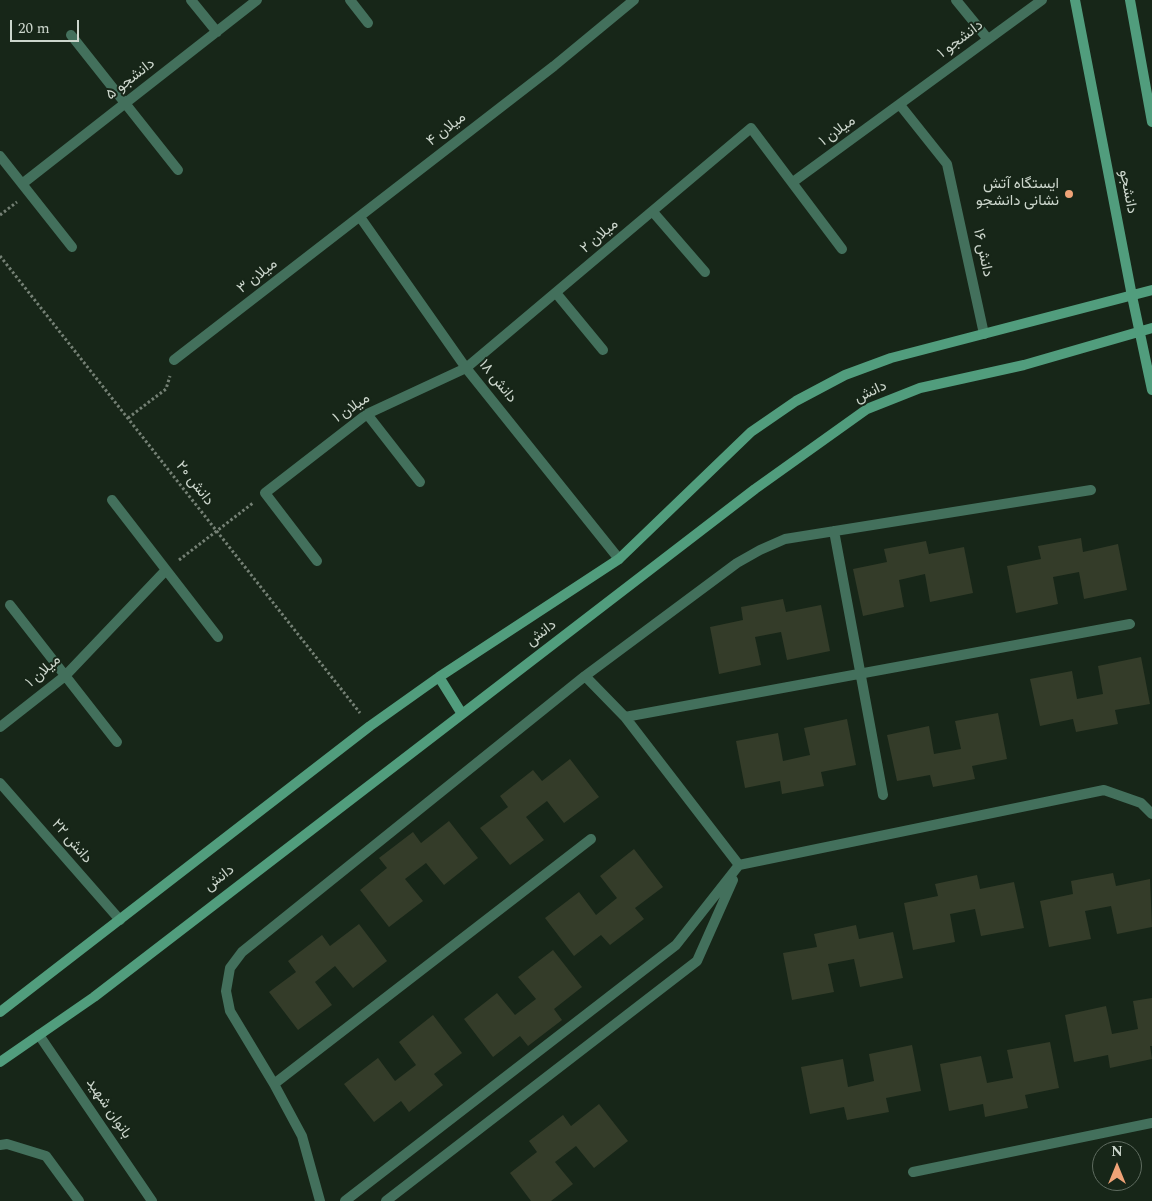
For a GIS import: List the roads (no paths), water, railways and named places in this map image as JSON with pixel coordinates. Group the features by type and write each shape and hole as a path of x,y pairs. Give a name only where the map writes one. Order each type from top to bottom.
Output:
{"main road":[{"name":"دانشجو","path":"1075,0 1152,390"},
{"path":"1130,0 1152,122"},
{"name":"دانش","path":"0,1012 370,726 439,677 619,559 751,432 796,401 845,375 891,358 1152,290"},
{"name":"دانش","path":"0,1062 94,997 755,489 866,409 920,388 1024,365 1152,328"},
{"path":"439,677 462,714"}],"street":[{"path":"191,0 217,32"},
{"name":"دانشجو ۵","path":"22,184 257,0"},
{"path":"350,0 368,22"},
{"name":"میلان ۴","path":"360,216 554,66 634,0"},
{"path":"956,0 987,38"},
{"name":"دانشجو ۱","path":"900,105 987,38 1042,0"},
{"path":"71,35 178,170"},
{"name":"میلان ۱","path":"793,182 900,105"},
{"name":"دانش ۱۶","path":"900,105 947,164 984,334"},
{"name":"میلان ۲","path":"466,368 751,128 793,182"},
{"path":"0,156 72,247"},
{"path":"793,182 842,249"},
{"path":"653,212 705,272"},
{"name":"میلان ۳","path":"174,360 360,216"},
{"name":"دانش ۱۸","path":"360,216 466,368 619,559"},
{"path":"556,293 604,350"},
{"name":"میلان ۱","path":"317,561 265,493 366,414 466,368"},
{"path":"366,414 420,482"},
{"path":"320,1201 302,1136 274,1084 230,1011 226,990 230,968 250,946 585,676 737,563 760,550 786,539 1091,490"},
{"path":"112,500 218,637"},
{"path":"834,531 859,674 883,795"},
{"name":"میلان ۱","path":"0,727 65,676 166,570"},
{"path":"10,605 117,742"},
{"path":"625,717 1130,624"},
{"path":"585,676 625,717 739,865"},
{"name":"دانش ۲۲","path":"0,783 120,920"},
{"path":"345,1201 676,945 739,865 1104,790 1142,803 1152,814"},
{"path":"274,1084 591,838"},
{"path":"386,1201 697,961 739,865"},
{"name":"بانوان شهید","path":"39,1035 152,1201"},
{"path":"912,1172 1152,1122"},
{"path":"0,1145 6,1144 46,1156 78,1201"}],"place":[{"name":"ایستگاه آتش نشانی دانشجو","path":"1069,194"}]}
